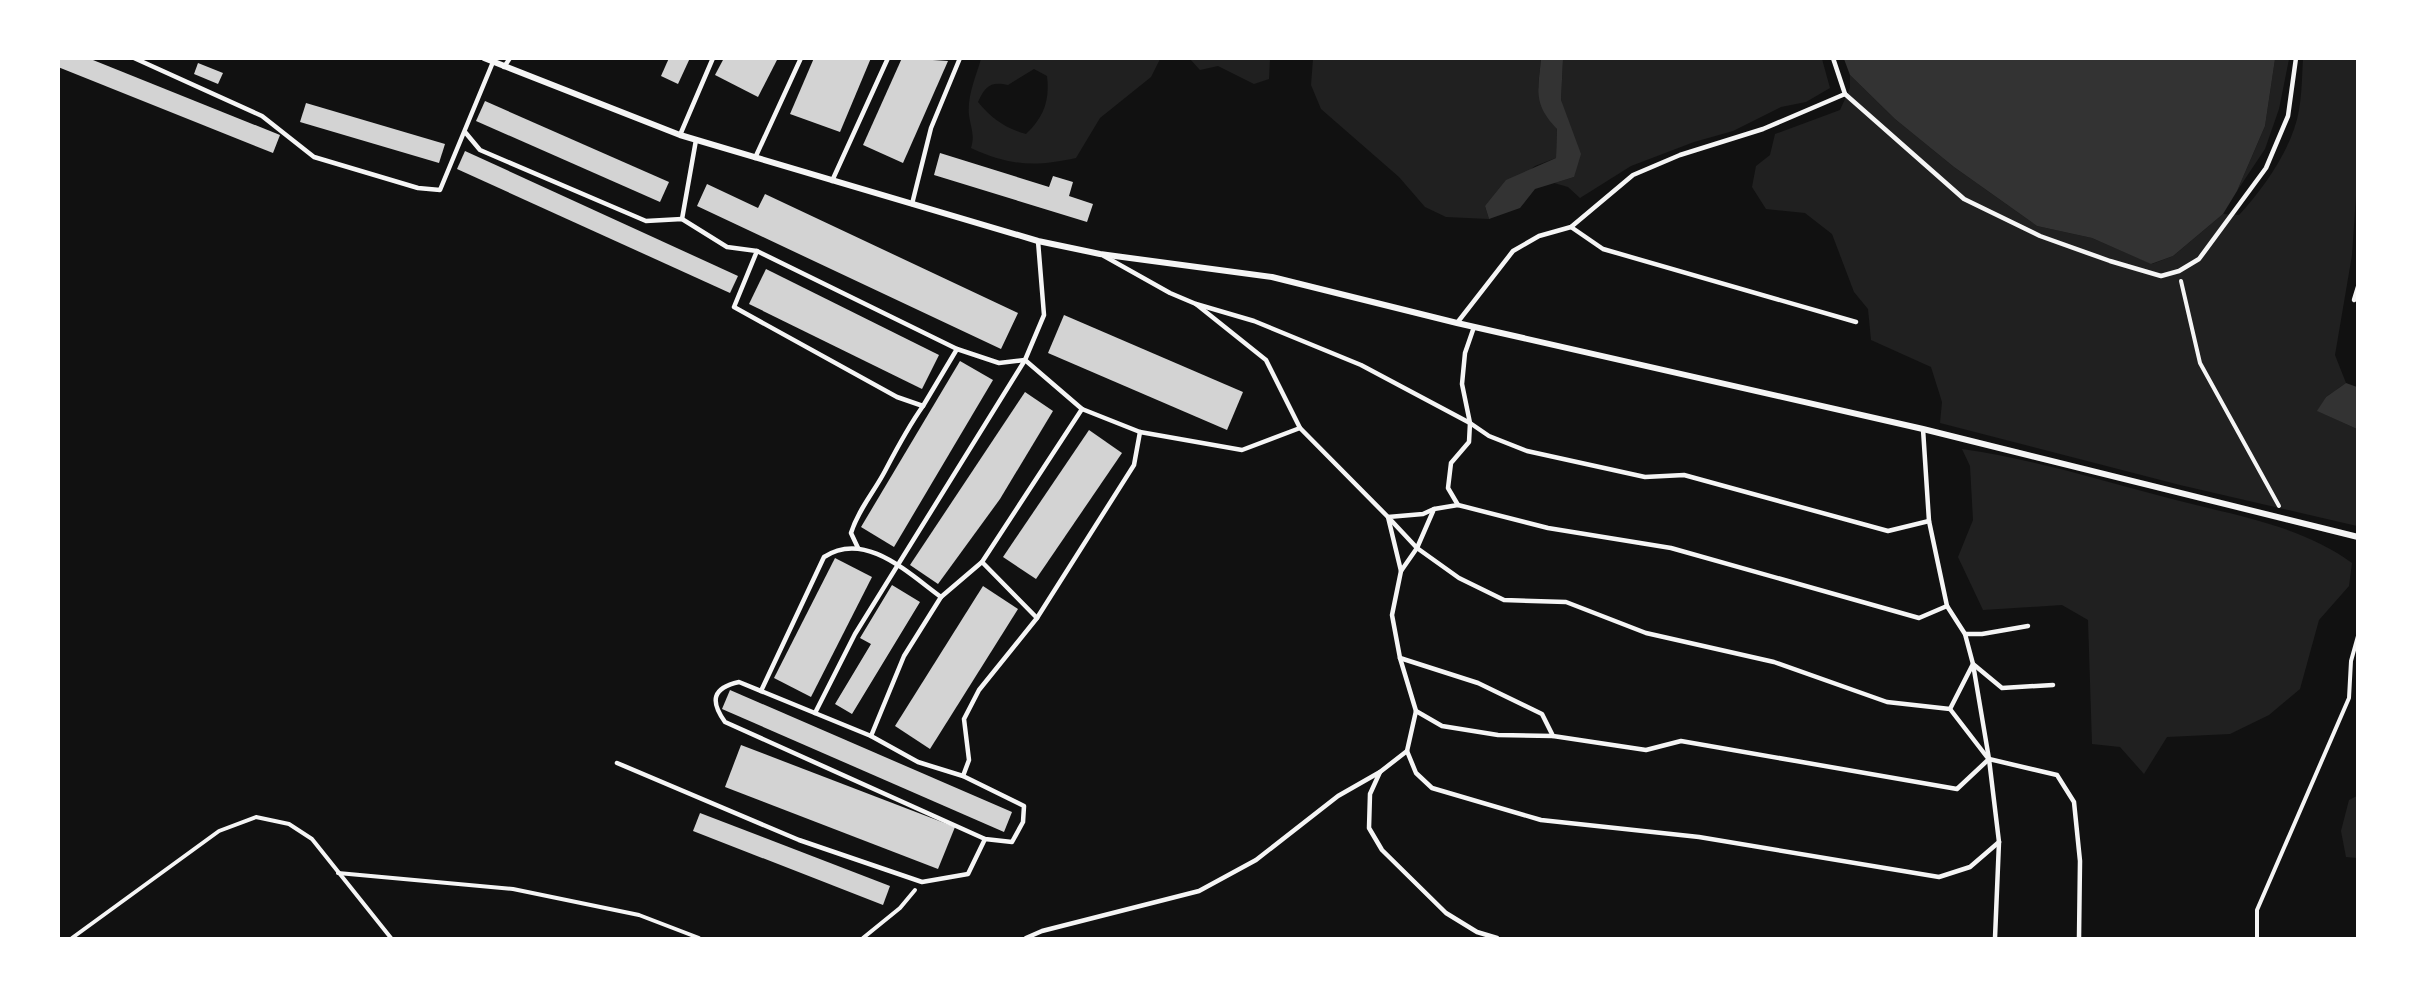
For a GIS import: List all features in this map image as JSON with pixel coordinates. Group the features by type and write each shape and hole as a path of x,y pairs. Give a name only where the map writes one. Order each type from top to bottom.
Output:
{"street":[{"path":"484,58 680,135 1038,241 1100,254 1272,277 1474,327 1923,429 2358,537"}],"lane":[{"path":"134,58 262,116 314,157 418,188 440,190 493,62"},
{"path":"504,66 510,58"},
{"path":"680,135 712,58"},
{"path":"755,158 801,58"},
{"path":"832,181 888,58"},
{"path":"912,204 931,128 960,58"},
{"path":"1833,58 1845,94 1964,199 2040,236 2110,261 2162,276 2179,271 2199,258 2266,168 2288,116 2296,58"},
{"path":"1457,323 1513,251 1539,236 1571,227 1634,175 1680,155 1763,129 1845,94"},
{"path":"465,132 480,150 645,221 682,219 727,247 757,251 957,349 999,363 1025,360 1082,409 1140,432 1242,450 1300,428"},
{"path":"682,219 696,140"},
{"path":"1571,227 1603,249 1856,322"},
{"path":"815,713 855,634 1025,360 1044,315 1038,241"},
{"path":"757,251 735,307 897,397 923,406"},
{"path":"1100,254 1170,293 1196,304 1254,321 1361,365 1470,423 1489,436 1527,451 1646,477 1684,475 1888,531 1929,521"},
{"path":"2355,300 2358,286"},
{"path":"1196,304 1266,360 1300,428 1417,548 1459,578 1504,600 1566,602 1646,633 1774,662 1887,702 1950,709 1989,759 2057,775 2074,802 2080,861 2079,939"},
{"path":"1458,505 1448,488 1451,464 1469,442 1470,423 1462,384 1465,353 1474,327"},
{"path":"858,548 851,533 856,519 885,472 904,432 923,406 957,349"},
{"path":"871,736 904,656 941,597 982,562 1082,409"},
{"path":"1923,429 1929,521 1947,606 1965,634 1973,664 1989,759 1999,842 1995,939"},
{"path":"963,776 969,760 964,719 979,690 1037,618 1134,465 1140,432"},
{"path":"1388,517 1423,514 1434,509 1458,505 1548,528 1671,548 1919,618 1947,606"},
{"path":"1434,509 1417,548 1401,571 1392,615 1416,711 1407,751 1416,773 1432,788 1541,820 1698,837 1940,877 1970,867 1999,842"},
{"path":"1388,517 1401,571"},
{"path":"761,691 824,557 836,549 858,548 886,558 941,597"},
{"path":"982,562 1037,618"},
{"path":"1965,634 1982,634 2028,626"},
{"path":"1401,658 1478,683 1542,714 1553,736"},
{"path":"1950,709 1973,664"},
{"path":"1973,664 2002,688 2052,685"},
{"path":"739,682 815,713 871,736 918,762 963,776 1024,806 1023,822 1012,842 985,839 725,722 715,708 716,694 724,685 739,682"},
{"path":"1416,711 1442,726 1498,735 1553,736 1647,750 1681,741 1958,789 1989,759"},
{"path":"1026,939 1042,931 1198,891 1256,860 1338,796 1380,772 1407,751"},
{"path":"617,763 800,840 922,882 968,874 985,839"},
{"path":"1380,772 1370,794 1369,828 1382,850 1407,871 1446,913 1477,932 1497,939"}],"path":[{"path":"2179,271 2200,363 2255,457 2286,519"},
{"path":"2257,939 2257,910 2349,698 2351,661 2358,636"},
{"path":"72,939 219,831 256,817 289,824 312,839 391,939"},
{"path":"337,873 513,889 639,915 699,939"},
{"path":"863,939 900,908 922,882"}],"shaded area":[{"path":"981,58 1160,59 1151,77 1100,118 1076,158 1035,164 998,158 971,148 973,136 969,101","holes":["1034,69 1047,76 1048,93 1044,108 1026,134 999,122 978,102 983,92 993,84 1008,85"]},
{"path":"1844,58 2275,59 2265,126 2237,191 2223,214 2173,256 2151,264 2092,238 2037,226 1954,167 1895,119 1850,75"},
{"path":"1190,59 1270,59 1269,79 1254,84 1218,66 1200,70"},
{"path":"1313,59 1541,59 1538,87 1557,129 1556,158 1535,166 1485,206 1489,219 1446,217 1425,207 1399,177 1321,109 1311,85"},
{"path":"1541,59 1563,59 1561,100 1581,154 1574,177 1535,189 1520,208 1489,219 1485,206 1506,180 1556,158 1557,129 1544,112 1539,97"},
{"path":"1563,59 1822,59 1830,88 1806,102 1781,107 1733,131 1694,142 1631,166 1580,198 1568,187 1554,183 1574,177 1561,100"},
{"path":"2275,59 2289,59 2279,109 2265,149 2237,191 2265,126"},
{"path":"2303,59 2357,59 2358,167 2352,255 2335,355 2346,383 2326,397 2318,411 2357,429 2357,526 2180,485 1940,423 1942,402 1931,367 1871,340 1868,309 1854,292 1832,234 1805,213 1766,209 1752,187 1756,166 1770,155 1775,134 1840,110 1850,88 1850,75 1895,119 1954,167 2037,226 2092,238 2152,264 2173,256 2223,214 2239,215 2258,192 2284,152 2296,124 2301,97"},
{"path":"2346,383 2357,387 2357,429 2317,411 2326,397"},
{"path":"1962,449 2041,464 2242,516 2311,539 2352,563 2349,586 2319,620 2300,689 2269,715 2230,734 2167,737 2144,774 2120,747 2092,744 2088,620 2062,605 1983,610 1958,557 1973,520 1970,466"},
{"path":"2357,796 2357,858 2346,857 2341,831 2349,800"}],"building":[{"path":"58,58 88,58 280,135 273,153 58,67"},
{"path":"669,58 690,58 678,84 661,76"},
{"path":"724,58 778,58 758,97 715,75"},
{"path":"814,58 871,58 840,132 790,114"},
{"path":"902,58 948,61 903,163 863,145"},
{"path":"198,63 223,73 218,84 194,74"},
{"path":"485,101 669,182 660,202 476,121"},
{"path":"306,103 445,144 439,163 300,122"},
{"path":"465,151 738,276 730,293 457,169"},
{"path":"940,153 1049,187 1053,176 1073,182 1069,196 1093,204 1087,222 934,175"},
{"path":"707,184 758,208 765,194 1018,313 1001,349 697,206"},
{"path":"766,269 939,355 922,389 749,304"},
{"path":"1064,315 1243,392 1227,430 1048,353"},
{"path":"960,361 993,380 894,547 861,527"},
{"path":"1025,392 1053,411 1000,499 938,584 910,565"},
{"path":"1089,430 1122,453 1036,579 1003,557"},
{"path":"835,558 872,577 811,697 774,678"},
{"path":"892,585 920,602 852,714 835,704 871,644 860,638"},
{"path":"983,586 1018,609 930,749 895,726"},
{"path":"730,690 1012,812 1004,832 722,709"},
{"path":"741,745 955,827 938,869 725,787"},
{"path":"700,813 890,886 883,905 693,831"}]}
